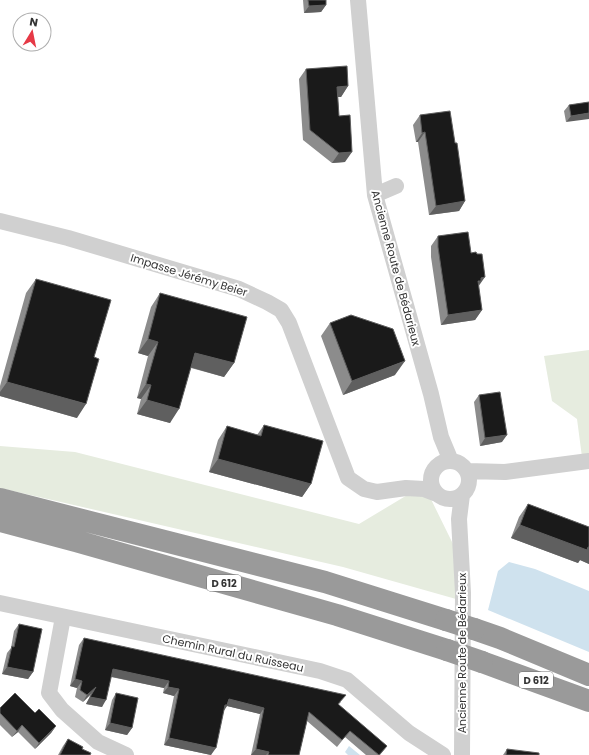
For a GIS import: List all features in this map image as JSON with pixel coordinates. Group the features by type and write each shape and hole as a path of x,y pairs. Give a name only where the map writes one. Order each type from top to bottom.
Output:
{"highway":[{"name":"D 612","path":"0,499 325,582 500,638 589,675"},
{"name":"D 612","path":"0,521 84,543 337,615 519,674 589,701"},
{"path":"500,638 574,655 589,662"}],"street":[{"name":"Ancienne Route de Bédarieux","path":"358,0 374,195 431,394 441,437 451,461"},
{"path":"374,195 396,186"},
{"name":"Impasse Jérémy Beier","path":"0,221 68,238 239,288 281,310 289,323 348,478 364,489 376,492 406,488 424,489 440,496"},
{"name":"Ancienne Route de Bédarieux","path":"434,472 441,437"},
{"path":"464,492 469,481 467,471 460,464 451,461 445,462 434,472 431,483 434,489 440,496 453,499 482,481 505,472"},
{"path":"467,471 505,472 589,461"},
{"name":"Impasse Jérémy Beier","path":"406,488 434,472"},
{"name":"Ancienne Route de Bédarieux","path":"462,755 463,593 459,518 464,492"},
{"name":"Ancienne Route de Bédarieux","path":"440,496 454,518 461,551"},
{"name":"Chemin Rural du Ruisseau","path":"0,603 320,671 347,680 409,733 439,754"},
{"path":"63,617 49,693 62,710 98,742 126,755"}],"shaded area":[{"path":"589,350 589,456 582,457 577,419 552,401 544,356"},
{"path":"0,446 75,452 359,524 424,485 453,544 456,599 343,567 0,488"}],"water":[{"path":"509,562 535,569 589,591 589,652 488,610 498,571"},
{"path":"349,746 360,755 348,755 345,752"}],"building":[{"path":"308,0 326,0 326,5 309,6"},
{"path":"347,66 348,86 337,87 339,116 350,115 352,152 339,153 310,130 306,69"},
{"path":"589,102 589,113 571,116 569,105"},
{"path":"450,111 455,143 457,143 465,201 436,206 425,132 422,133 420,115"},
{"path":"468,232 471,253 476,252 477,254 482,254 485,277 481,278 481,281 478,281 482,310 448,315 438,247 438,236"},
{"path":"36,279 111,300 94,357 99,359 86,404 7,382"},
{"path":"160,293 247,317 234,363 195,353 179,409 147,400 151,385 146,384 158,342 148,339"},
{"path":"351,315 393,329 405,361 352,381 330,323"},
{"path":"500,392 507,435 485,438 479,395"},
{"path":"264,425 323,441 311,484 218,459 227,426 261,436"},
{"path":"528,504 589,527 589,547 587,550 520,525"},
{"path":"19,624 42,629 33,672 7,667 12,646 14,647"},
{"path":"84,638 346,695 338,704 387,746 379,755 350,731 342,740 309,712 299,755 268,755 269,752 256,749 264,708 229,699 227,705 225,705 216,748 169,738 179,689 168,687 169,681 113,669 106,700 90,697 96,687 87,695 80,690 82,681 75,679"},
{"path":"15,693 35,713 39,709 56,726 39,743 22,725 17,731 0,713 0,708"},
{"path":"116,693 138,698 132,728 110,723"},
{"path":"68,739 83,747 82,749 91,753 90,755 60,755"},
{"path":"507,749 539,753 539,755 506,755"}]}
